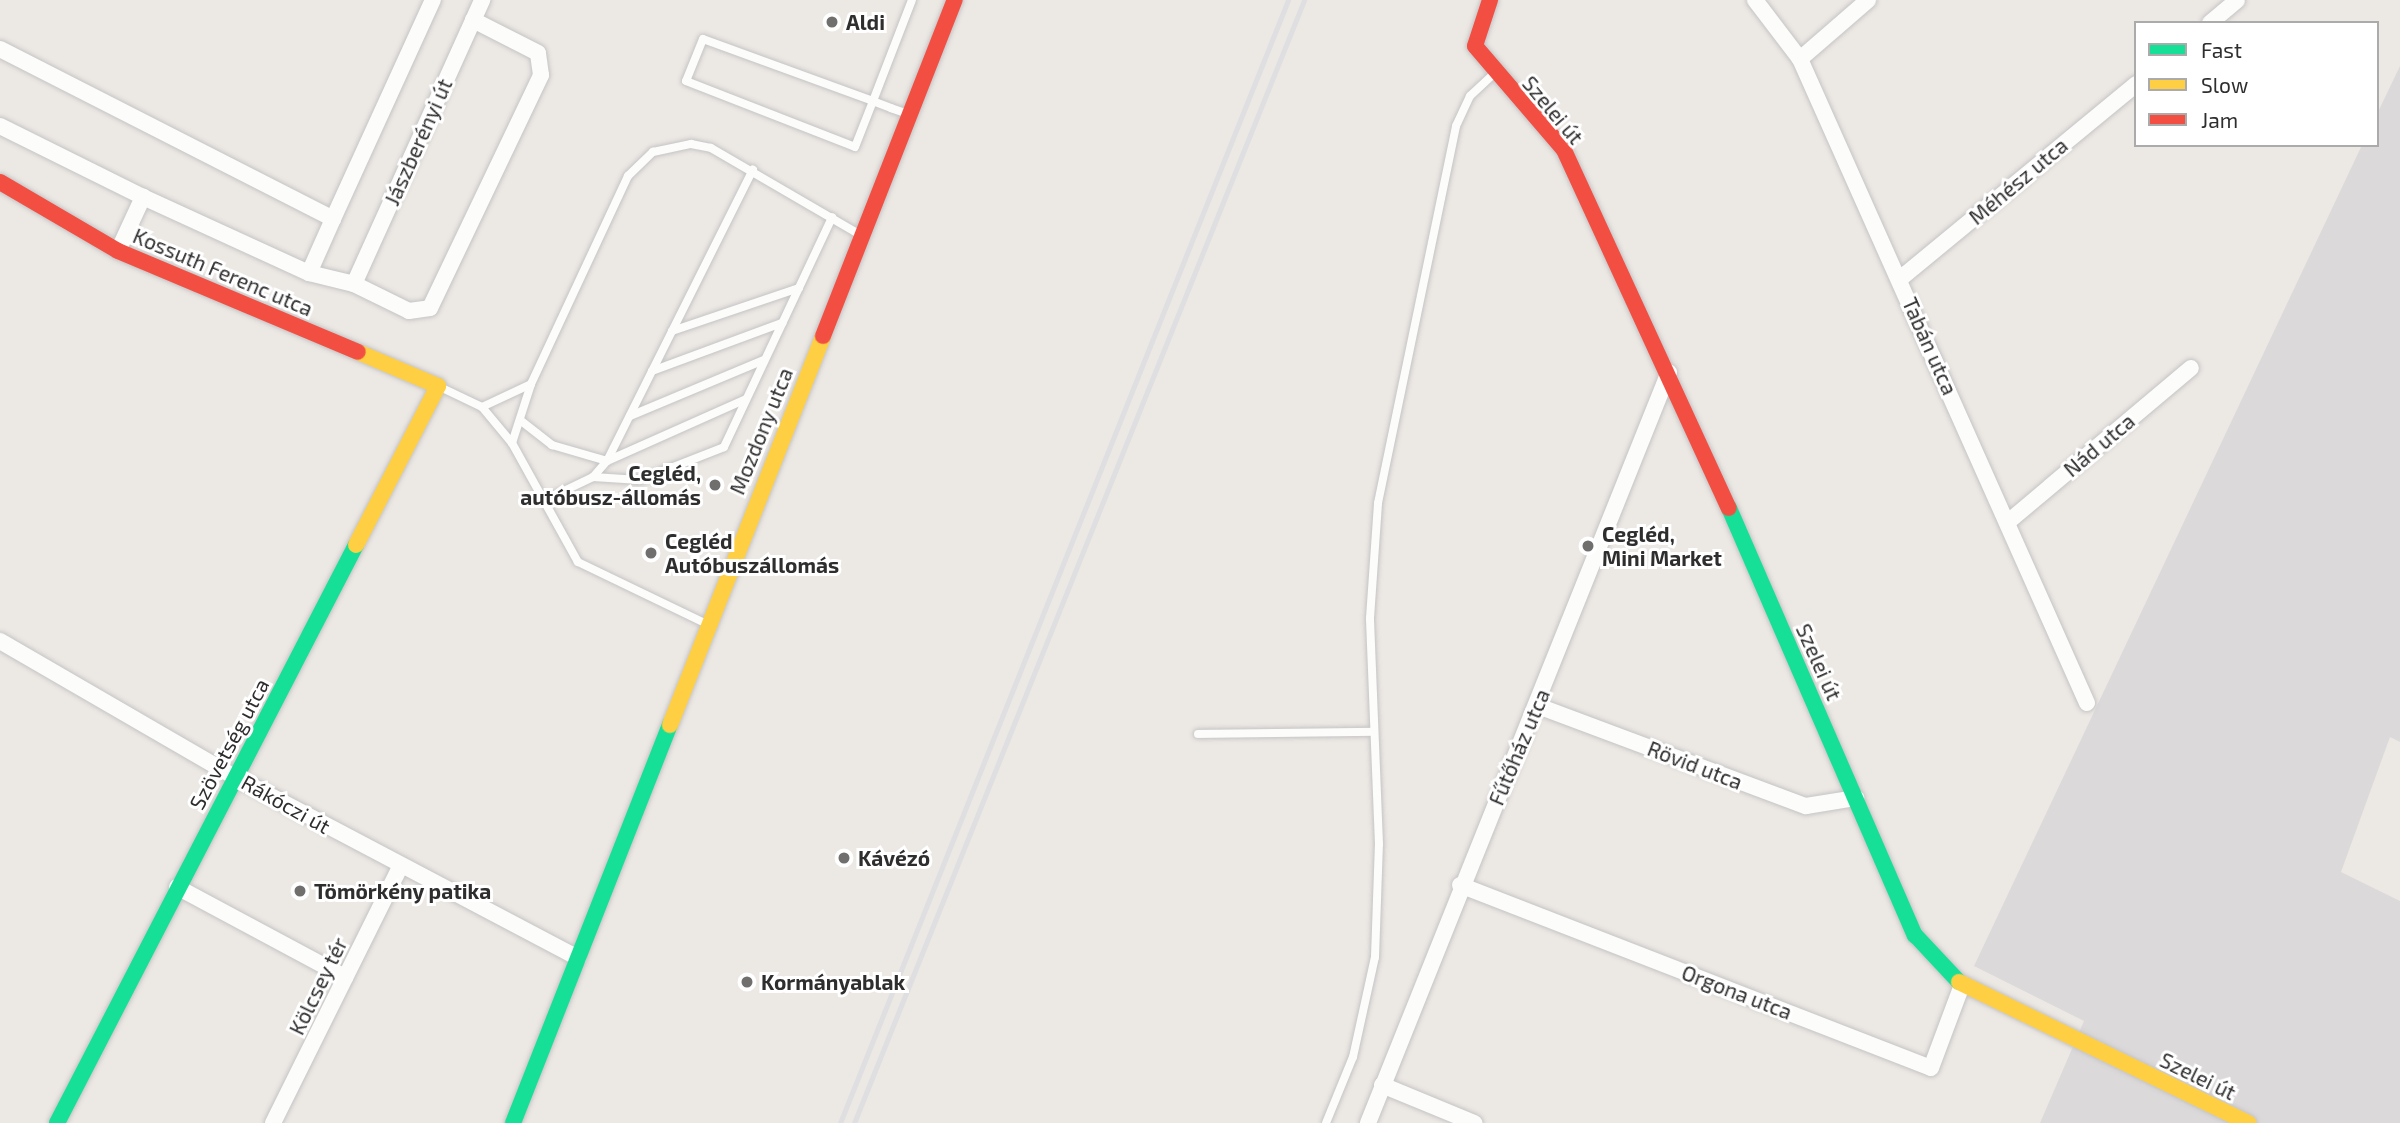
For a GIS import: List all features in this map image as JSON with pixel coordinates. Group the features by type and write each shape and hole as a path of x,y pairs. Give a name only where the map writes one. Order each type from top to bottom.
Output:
{"street":[{"path":"309,273 433,0"},
{"name":"Jászberényi út","path":"354,284 482,0"},
{"name":"Mozdony utca","path":"578,958 707,624 955,0"},
{"name":"Szelei út","path":"1490,0 1475,46 1495,74 1564,150 1669,372 1915,935 1962,985 2248,1123"},
{"name":"Tabán utca","path":"1755,0 1800,59 1901,278 2087,703"},
{"path":"1800,59 1868,0"},
{"path":"2212,21 2237,0"},
{"path":"354,284 409,311 430,309 541,75 538,52 473,20"},
{"path":"0,49 333,219"},
{"name":"Méhész utca","path":"1901,278 2134,86"},
{"name":"Kossuth Ferenc utca","path":"0,126 143,197 309,273 354,284"},
{"name":"Kossuth Ferenc utca","path":"0,182 118,251 438,386"},
{"path":"118,251 143,197"},
{"name":"Nád utca","path":"2008,522 2191,368"},
{"name":"Fűtőház utca","path":"1368,1123 1460,885 1538,706 1669,372"},
{"name":"Szövetség utca","path":"57,1123 438,386"},
{"name":"Rákóczi út","path":"0,641 236,777 400,867 578,958"},
{"name":"Rövid utca","path":"1538,706 1806,806 1856,798"},
{"name":"Kölcsey tér","path":"273,1123 400,867"},
{"name":"Orgona utca","path":"1460,885 1931,1068 1962,985"},
{"path":"177,887 345,977"},
{"path":"513,1123 578,958"},
{"path":"1382,1085 1474,1123"}],"lane":[{"path":"909,115 873,101 703,39 686,81 855,147 873,101 912,0"},
{"path":"1326,1123 1353,1058 1375,957 1370,590 1383,475 1456,126 1470,96 1495,74"},
{"path":"512,443 531,384 638,162 691,144 752,170 862,235"},
{"path":"545,500 593,477 607,461 752,170"},
{"path":"593,477 640,480 724,447 832,218"},
{"path":"672,331 799,288"},
{"path":"652,371 782,323"},
{"path":"630,416 765,360"},
{"path":"482,407 531,384"},
{"path":"438,386 482,407 512,443 545,500 562,544 578,562 707,624"},
{"path":"520,420 552,445 607,461 746,399"},
{"path":"1198,734 1373,732"}],"shaded area":[{"path":"2400,66 2400,742 2390,737 2341,872 2400,901 2400,1123 2040,1123 2084,1021 1974,966 2361,147 2379,147 2379,110"}],"railway":[{"path":"840,1123 1288,0"},
{"path":"854,1123 1304,0"}],"traffic: fast":[{"path":"1729,508 1915,935 1959,982"},
{"path":"57,1123 356,545"},
{"path":"513,1123 670,725"}],"traffic: slow":[{"path":"670,725 823,336"},
{"path":"356,545 438,386 358,352"},
{"path":"1959,982 2248,1123"}],"traffic: jam":[{"path":"823,336 955,0"},
{"path":"1490,0 1475,46 1564,150 1729,508"},
{"path":"0,182 118,251 358,352"}],"place":[{"name":"Aldi","path":"832,22"},
{"name":"Cegléd, autóbusz-állomás","path":"715,485"},
{"name":"Cegléd, Mini Market","path":"1588,546"},
{"name":"Cegléd Autóbuszállomás","path":"651,553"},
{"name":"Kávézó","path":"844,858"},
{"name":"Tömörkény patika","path":"300,891"},
{"name":"Kormányablak","path":"747,982"}]}
